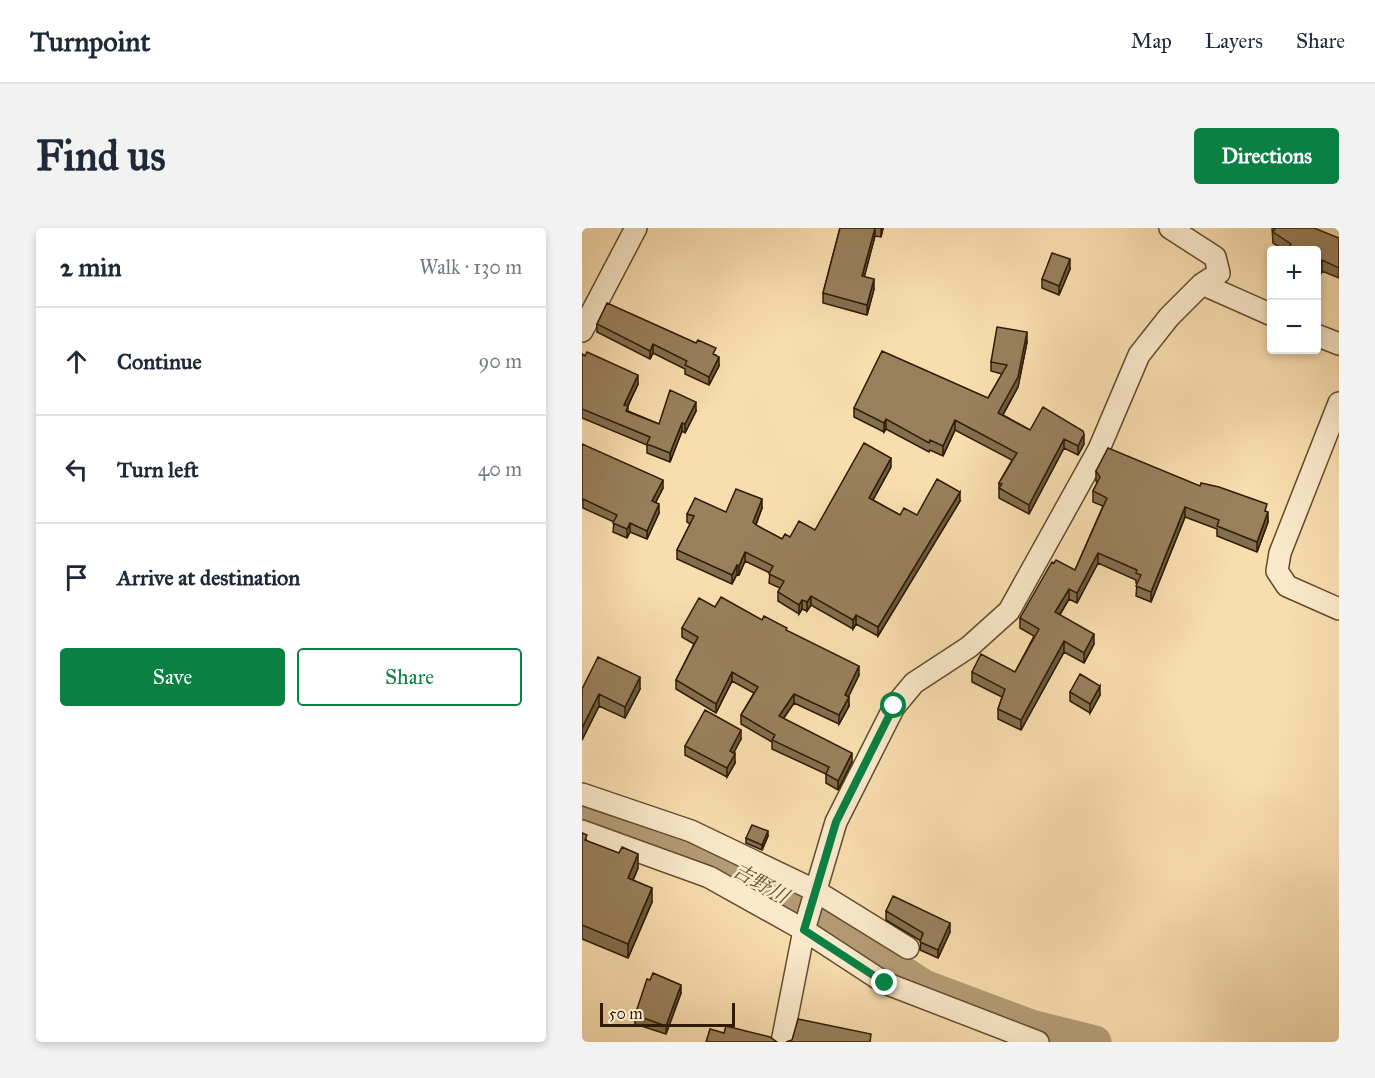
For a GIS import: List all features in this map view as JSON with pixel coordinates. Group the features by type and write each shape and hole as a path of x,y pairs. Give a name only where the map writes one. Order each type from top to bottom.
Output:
{"street":[{"path":"582,331 636,228"},
{"path":"782,1042 804,930 836,822 894,706 914,683 969,646 1009,611 1099,449 1139,355 1169,317 1202,284 1219,273 1215,257 1170,228"},
{"path":"1202,284 1267,313"},
{"path":"1321,337 1339,344"},
{"path":"1339,403 1332,438 1280,553 1277,571 1287,586 1339,609"},
{"path":"582,794 691,831 814,890 908,948"},
{"path":"582,831 709,877 804,930 885,983 1038,1042"}],"building":[{"path":"840,228 875,228 862,276 874,279 867,305 823,293"},
{"path":"1273,228 1314,228 1339,238 1339,268 1322,260 1321,262 1321,246 1290,246 1291,244 1273,232 1275,229"},
{"path":"1052,253 1070,259 1059,286 1042,279"},
{"path":"607,303 696,343 698,340 716,348 713,354 719,357 709,377 685,365 687,361 653,344 650,351 597,324"},
{"path":"997,327 1027,332 1018,377 998,413 1030,430 1043,407 1083,431 1084,434 1078,446 1064,439 1029,505 999,488 1002,484 999,483 1017,453 955,420 943,446 930,440 929,443 886,419 884,423 854,408 882,351 988,398 1007,365 991,362"},
{"path":"587,352 638,375 624,405 628,406 626,411 659,424 670,390 696,402 685,424 682,423 670,453 647,444 650,437 582,409 582,354 585,356"},
{"path":"864,443 891,458 869,498 900,515 904,508 917,515 937,479 960,492 878,627 856,615 853,620 811,596 807,602 802,600 799,605 778,592 784,581 769,574 773,566 745,552 732,575 677,550 694,516 687,514 695,498 726,512 736,489 762,499 753,522 782,539 785,534 790,537 799,521 815,530"},
{"path":"582,444 663,480 652,501 659,504 647,531 630,523 627,529 613,523 617,515 583,499 582,501"},
{"path":"1108,448 1200,486 1201,483 1219,487 1267,504 1265,511 1268,512 1257,542 1217,526 1219,520 1185,507 1151,592 1136,586 1141,575 1136,573 1137,570 1098,553 1077,593 1069,589 1055,612 1094,634 1084,653 1064,641 1021,720 998,709 1005,689 972,672 981,654 1015,672 1039,629 1020,618 1052,562 1056,560 1075,570 1107,498 1093,491 1100,477 1096,471"},
{"path":"721,597 762,620 764,616 787,628 786,630 859,666 845,695 849,697 839,715 794,694 779,716 852,753 838,781 826,774 829,767 772,740 775,735 741,715 758,687 732,672 716,704 676,680 698,637 682,628 699,598 715,607"},
{"path":"598,657 640,677 625,707 599,694 582,728 582,689"},
{"path":"1080,674 1100,686 1090,704 1070,692"},
{"path":"705,710 741,730 730,751 735,754 727,768 685,746"},
{"path":"752,825 768,831 762,845 746,838"},
{"path":"582,833 587,835 585,840 619,853 622,847 638,854 628,878 652,888 628,944 582,925"},
{"path":"893,896 950,923 938,950 920,942 923,933 886,911"},
{"path":"653,973 681,985 666,1026 635,1015 647,979 650,980"},
{"path":"798,1019 871,1034 870,1042 786,1042 792,1040"},
{"path":"726,1026 770,1037 777,1042 706,1042 710,1029 724,1033"}],"waterway":[{"name":"吉野川","path":"582,812 725,864 790,898 924,986 1031,1026 1095,1042"}],"route":[{"path":"885,983 804,930 836,822 894,706"}]}
